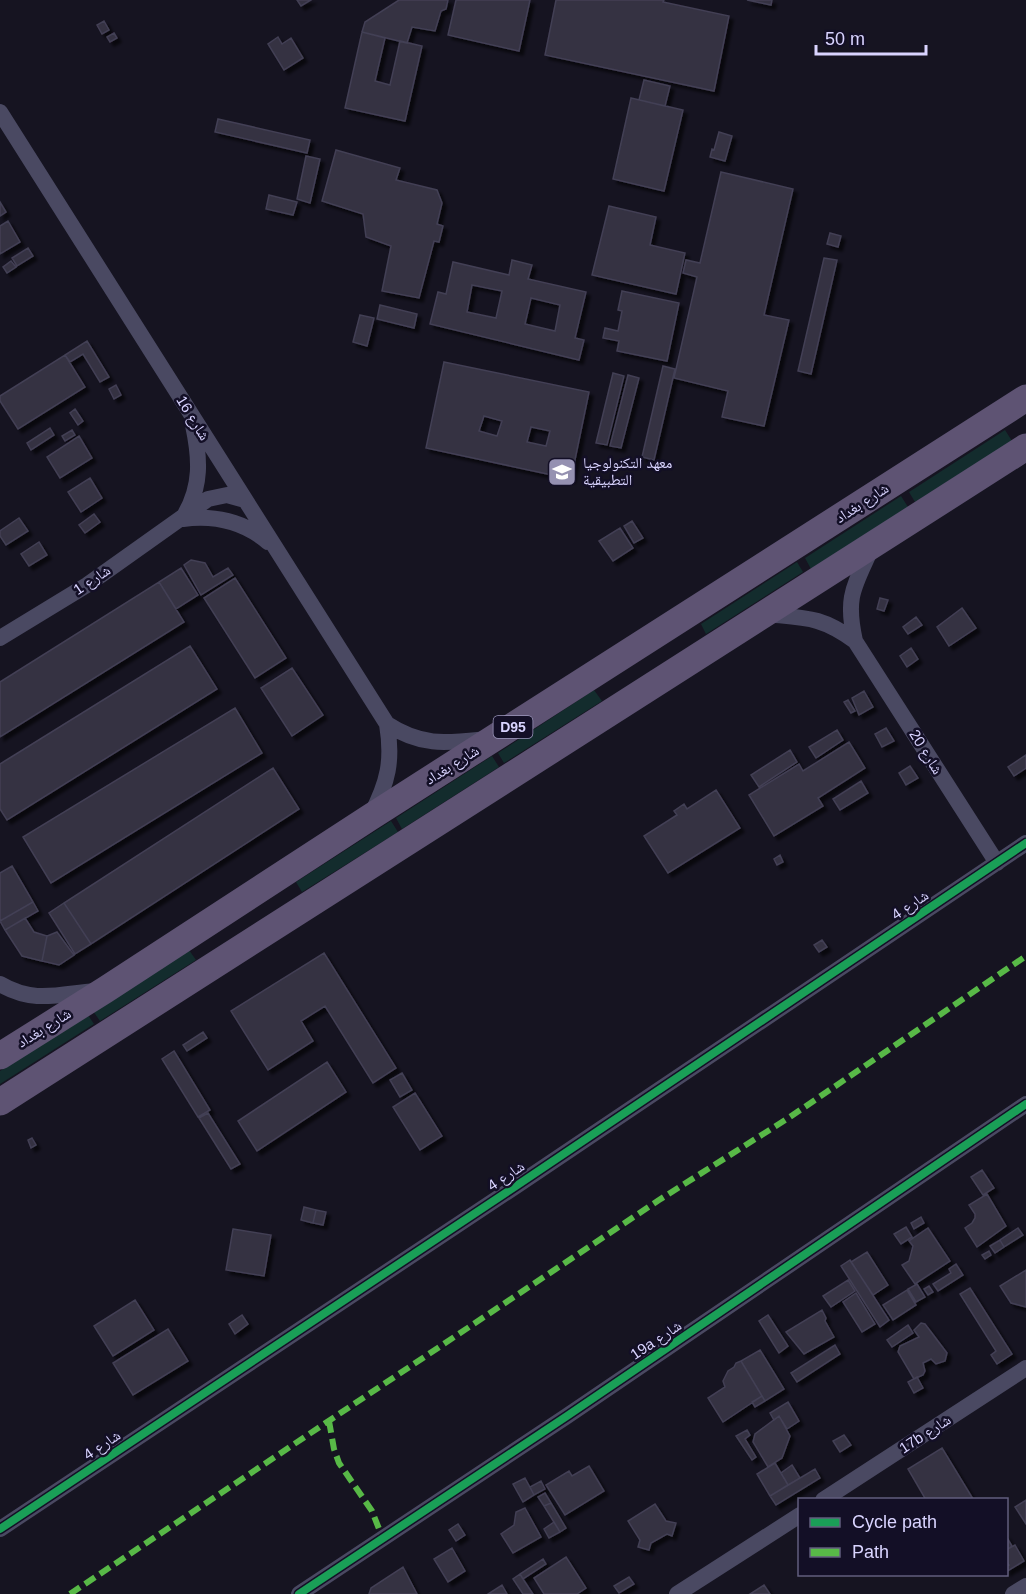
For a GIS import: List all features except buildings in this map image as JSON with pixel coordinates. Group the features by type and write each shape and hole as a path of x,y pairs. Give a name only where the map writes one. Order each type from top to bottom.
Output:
{"main road":[{"name":"شارع بغداد","path":"0,1056 1026,398"},
{"name":"D95","path":"0,1102 1026,447"}],"street":[{"name":"شارع 16","path":"0,112 387,724 391,748 389,766 378,802 369,818"},
{"path":"182,519 193,498 199,474 198,451 190,413"},
{"name":"شارع 1","path":"0,638 87,585 208,499 227,495 245,500"},
{"path":"182,519 206,517 230,521 252,530 276,549"},
{"name":"شارع 20","path":"874,544 851,596 850,615 855,641 997,863"},
{"name":"شارع 20","path":"765,614 818,620 838,629 855,641"},
{"name":"شارع 16","path":"387,724 417,740 434,743 495,738"},
{"name":"شارع 4","path":"0,1529 529,1178 1026,843"},
{"path":"0,984 21,994 34,997 105,990"},
{"name":"19a شارع","path":"299,1594 586,1403 1026,1104"},
{"name":"17b شارع","path":"826,1498 1026,1368"},
{"path":"677,1594 798,1516"},
{"path":"1013,1594 1026,1586"}],"green space":[{"path":"1005,430 1012,441 915,502 909,492"},
{"path":"901,496 908,507 811,569 805,558"},
{"path":"797,562 803,572 706,634 701,624"},
{"path":"594,690 602,701 504,763 498,753"},
{"path":"492,756 499,767 402,829 396,818"},
{"path":"391,821 398,832 302,892 296,882"},
{"path":"189,950 196,960 100,1021 93,1011"},
{"path":"88,1015 94,1024 0,1084 0,1071"}],"marked path":[{"path":"70,1594 659,1200 790,1117 1026,956"},
{"path":"329,1421 339,1463 372,1511 383,1539"}],"cycle path":[{"path":"0,1529 1026,843"},
{"path":"299,1594 567,1416 1026,1104"}],"place":[{"name":"معهد التكنولوجيا التطبيقية","path":"562,472"}]}
